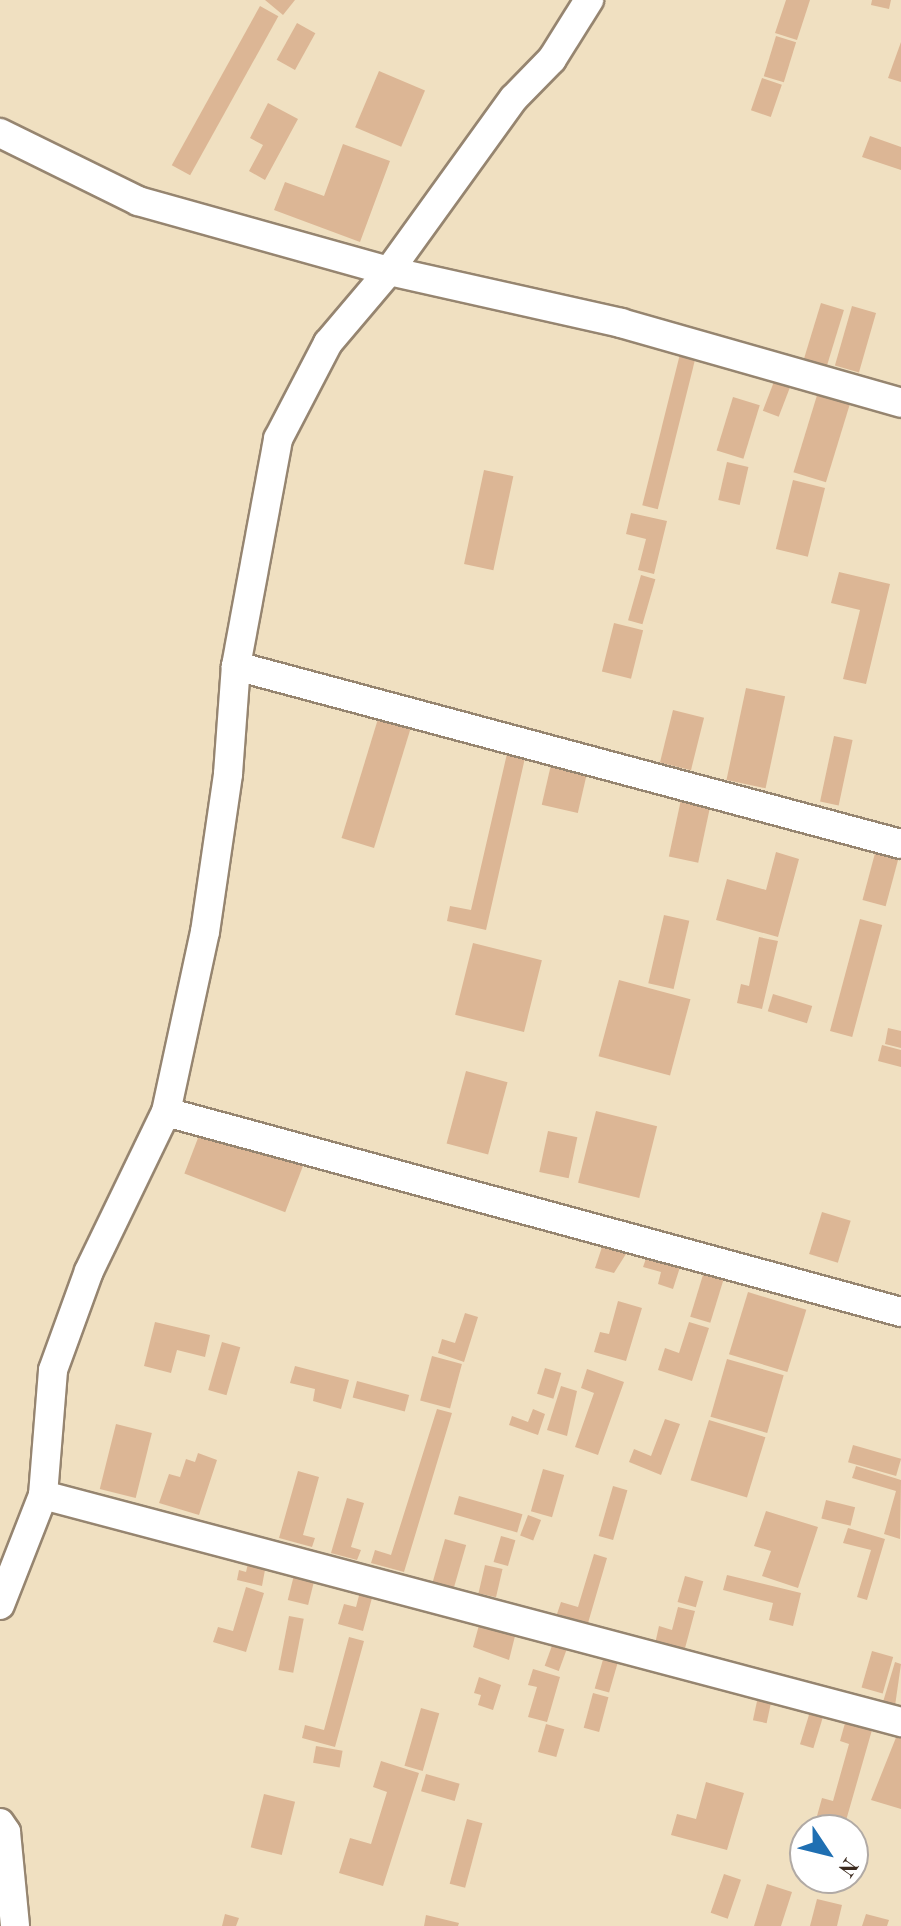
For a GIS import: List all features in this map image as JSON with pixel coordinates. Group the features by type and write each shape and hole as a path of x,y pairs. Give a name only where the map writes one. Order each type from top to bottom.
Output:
{"street":[{"path":"0,1605 43,1495 53,1370 89,1271 166,1112 205,932 228,774 236,666 278,439 328,343 389,271 514,98 552,59 589,0"},
{"path":"0,133 138,201 389,271 621,323 901,403"},
{"path":"236,666 901,844"},
{"path":"166,1112 901,1312"},
{"path":"43,1495 901,1722"},
{"path":"0,1823 6,1832 15,1926"}],"building":[{"path":"265,0 295,0 283,15"},
{"path":"786,0 810,0 797,40 775,33"},
{"path":"872,0 891,0 889,9 871,5"},
{"path":"260,6 278,16 190,175 172,165"},
{"path":"297,23 315,33 295,70 277,60"},
{"path":"776,36 796,42 784,82 764,76"},
{"path":"901,42 901,82 888,78"},
{"path":"379,71 425,91 401,147 355,127"},
{"path":"762,78 782,85 771,117 751,110"},
{"path":"268,103 298,119 265,180 249,171 263,145 250,138"},
{"path":"870,136 901,147 901,170 862,157"},
{"path":"343,144 390,161 360,242 274,210 285,182 324,196"},
{"path":"821,303 844,310 827,365 804,358"},
{"path":"852,306 876,313 859,372 835,366"},
{"path":"680,354 696,358 658,509 642,505"},
{"path":"775,379 791,385 779,417 763,411"},
{"path":"818,392 851,402 826,482 793,472"},
{"path":"733,397 760,405 743,459 717,451"},
{"path":"727,462 748,467 740,505 718,500"},
{"path":"484,470 513,476 493,570 464,564"},
{"path":"793,480 825,488 808,557 776,549"},
{"path":"631,513 667,521 654,574 638,570 646,539 626,534"},
{"path":"839,572 890,584 866,684 843,679 860,610 831,603"},
{"path":"641,575 655,579 642,624 628,620"},
{"path":"614,623 643,630 631,679 602,672"},
{"path":"746,688 785,696 766,788 726,780"},
{"path":"381,709 414,719 374,848 342,838"},
{"path":"673,710 704,718 691,770 660,762"},
{"path":"834,736 853,740 839,805 820,802"},
{"path":"509,745 527,749 486,930 447,921 450,906 471,910"},
{"path":"553,756 589,764 578,813 542,805"},
{"path":"683,790 712,796 698,863 669,857"},
{"path":"878,842 901,848 886,906 862,900"},
{"path":"776,852 799,859 778,937 716,920 727,879 766,890"},
{"path":"664,915 689,921 674,989 648,983"},
{"path":"860,919 882,925 852,1037 830,1031"},
{"path":"759,937 778,941 762,1009 737,1003 741,984 749,986"},
{"path":"473,943 542,960 524,1032 455,1015"},
{"path":"619,980 690,999 670,1075 599,1056"},
{"path":"773,994 812,1006 807,1023 768,1011"},
{"path":"888,1028 901,1031 901,1048 885,1044"},
{"path":"882,1045 901,1050 901,1067 878,1061"},
{"path":"466,1071 508,1082 488,1155 447,1143"},
{"path":"596,1111 657,1126 639,1198 578,1183"},
{"path":"203,1125 304,1164 285,1212 184,1174"},
{"path":"548,1131 577,1137 569,1178 539,1172"},
{"path":"822,1212 851,1221 838,1263 809,1254"},
{"path":"605,1238 631,1246 614,1273 595,1268"},
{"path":"649,1250 682,1261 673,1289 658,1284 661,1272 643,1267"},
{"path":"706,1265 726,1271 710,1323 690,1317"},
{"path":"748,1292 806,1310 787,1372 729,1354"},
{"path":"618,1301 642,1308 626,1361 594,1352 600,1332 609,1334"},
{"path":"465,1313 478,1317 464,1362 438,1353 442,1339 455,1343"},
{"path":"155,1322 210,1335 205,1357 177,1350 171,1373 144,1366"},
{"path":"689,1322 709,1328 692,1381 658,1370 665,1348 679,1353"},
{"path":"222,1342 240,1347 226,1395 208,1390"},
{"path":"432,1356 462,1364 450,1408 420,1400"},
{"path":"727,1359 784,1375 767,1433 710,1417"},
{"path":"295,1366 349,1380 341,1409 313,1401 315,1389 290,1383"},
{"path":"545,1368 561,1373 553,1399 537,1394"},
{"path":"587,1369 624,1382 598,1455 575,1447 594,1393 581,1388"},
{"path":"357,1381 409,1395 405,1411 353,1397"},
{"path":"561,1386 577,1391 567,1436 547,1430"},
{"path":"437,1409 452,1413 404,1572 371,1563 375,1550 391,1555"},
{"path":"533,1409 545,1414 538,1435 509,1425 512,1416 528,1422"},
{"path":"665,1419 680,1424 661,1475 629,1462 634,1449 651,1456"},
{"path":"709,1420 765,1437 747,1497 691,1480"},
{"path":"116,1424 152,1433 136,1498 100,1489"},
{"path":"853,1445 901,1459 896,1476 848,1462"},
{"path":"198,1453 217,1460 199,1515 159,1503 169,1474 180,1477 186,1459 195,1462"},
{"path":"856,1466 901,1480 900,1539 884,1534 896,1491 852,1478"},
{"path":"543,1469 564,1475 552,1517 531,1511"},
{"path":"298,1471 319,1477 303,1535 315,1538 312,1547 279,1538"},
{"path":"613,1486 627,1490 613,1540 599,1536"},
{"path":"459,1496 522,1514 517,1532 454,1514"},
{"path":"347,1498 364,1503 351,1547 361,1550 357,1560 331,1553"},
{"path":"826,1500 855,1507 851,1526 821,1518"},
{"path":"766,1511 818,1527 798,1588 762,1576 771,1551 754,1546"},
{"path":"528,1515 541,1520 533,1541 520,1536"},
{"path":"848,1528 885,1539 867,1600 857,1597 871,1550 843,1543"},
{"path":"501,1536 515,1540 508,1566 494,1562"},
{"path":"445,1539 466,1545 453,1589 432,1583"},
{"path":"594,1554 607,1558 588,1623 557,1614 561,1602 578,1607"},
{"path":"250,1555 267,1559 262,1586 237,1580 239,1570 246,1572"},
{"path":"485,1565 503,1569 496,1597 478,1593"},
{"path":"296,1567 316,1572 308,1605 288,1600"},
{"path":"727,1575 801,1593 793,1626 769,1620 773,1603 723,1590"},
{"path":"685,1576 703,1581 696,1607 678,1602"},
{"path":"362,1584 375,1587 363,1631 338,1624 344,1604 356,1607"},
{"path":"246,1587 264,1593 246,1652 213,1642 218,1627 233,1631"},
{"path":"678,1607 695,1611 684,1652 655,1644 659,1626 672,1630"},
{"path":"289,1616 304,1619 293,1673 279,1670"},
{"path":"503,1621 518,1624 509,1660 473,1647 479,1625 500,1631"},
{"path":"557,1632 571,1637 559,1671 545,1666"},
{"path":"349,1637 364,1641 335,1747 302,1738 305,1725 324,1730"},
{"path":"606,1649 620,1653 609,1693 595,1688"},
{"path":"872,1651 893,1657 883,1694 862,1688"},
{"path":"895,1662 901,1664 895,1706 883,1702"},
{"path":"533,1669 560,1677 547,1722 528,1717 537,1687 528,1685"},
{"path":"479,1677 501,1685 493,1710 478,1705 481,1695 474,1693"},
{"path":"760,1687 774,1690 767,1723 753,1720"},
{"path":"593,1693 608,1697 599,1732 584,1728"},
{"path":"812,1705 825,1709 813,1748 800,1744"},
{"path":"421,1708 439,1713 423,1771 404,1766"},
{"path":"845,1723 872,1730 848,1814 818,1814 822,1798 833,1801 849,1744 840,1741"},
{"path":"546,1724 564,1729 556,1757 538,1752"},
{"path":"901,1725 901,1809 871,1800"},
{"path":"316,1746 343,1751 340,1767 313,1763"},
{"path":"381,1761 419,1773 383,1886 339,1873 350,1838 371,1844 387,1792 373,1787"},
{"path":"426,1774 460,1784 455,1801 421,1791"},
{"path":"706,1782 744,1793 727,1850 671,1835 677,1814 696,1819"},
{"path":"264,1794 295,1802 282,1855 251,1847"},
{"path":"467,1819 482,1823 465,1888 450,1884"},
{"path":"724,1874 741,1880 728,1919 711,1913"},
{"path":"767,1884 789,1891 791,1894 781,1926 754,1926"},
{"path":"817,1899 842,1905 837,1926 810,1926"},
{"path":"225,1914 239,1918 236,1926 222,1926"},
{"path":"866,1914 889,1920 887,1926 862,1926"},
{"path":"426,1915 459,1923 458,1926 424,1926"}]}
